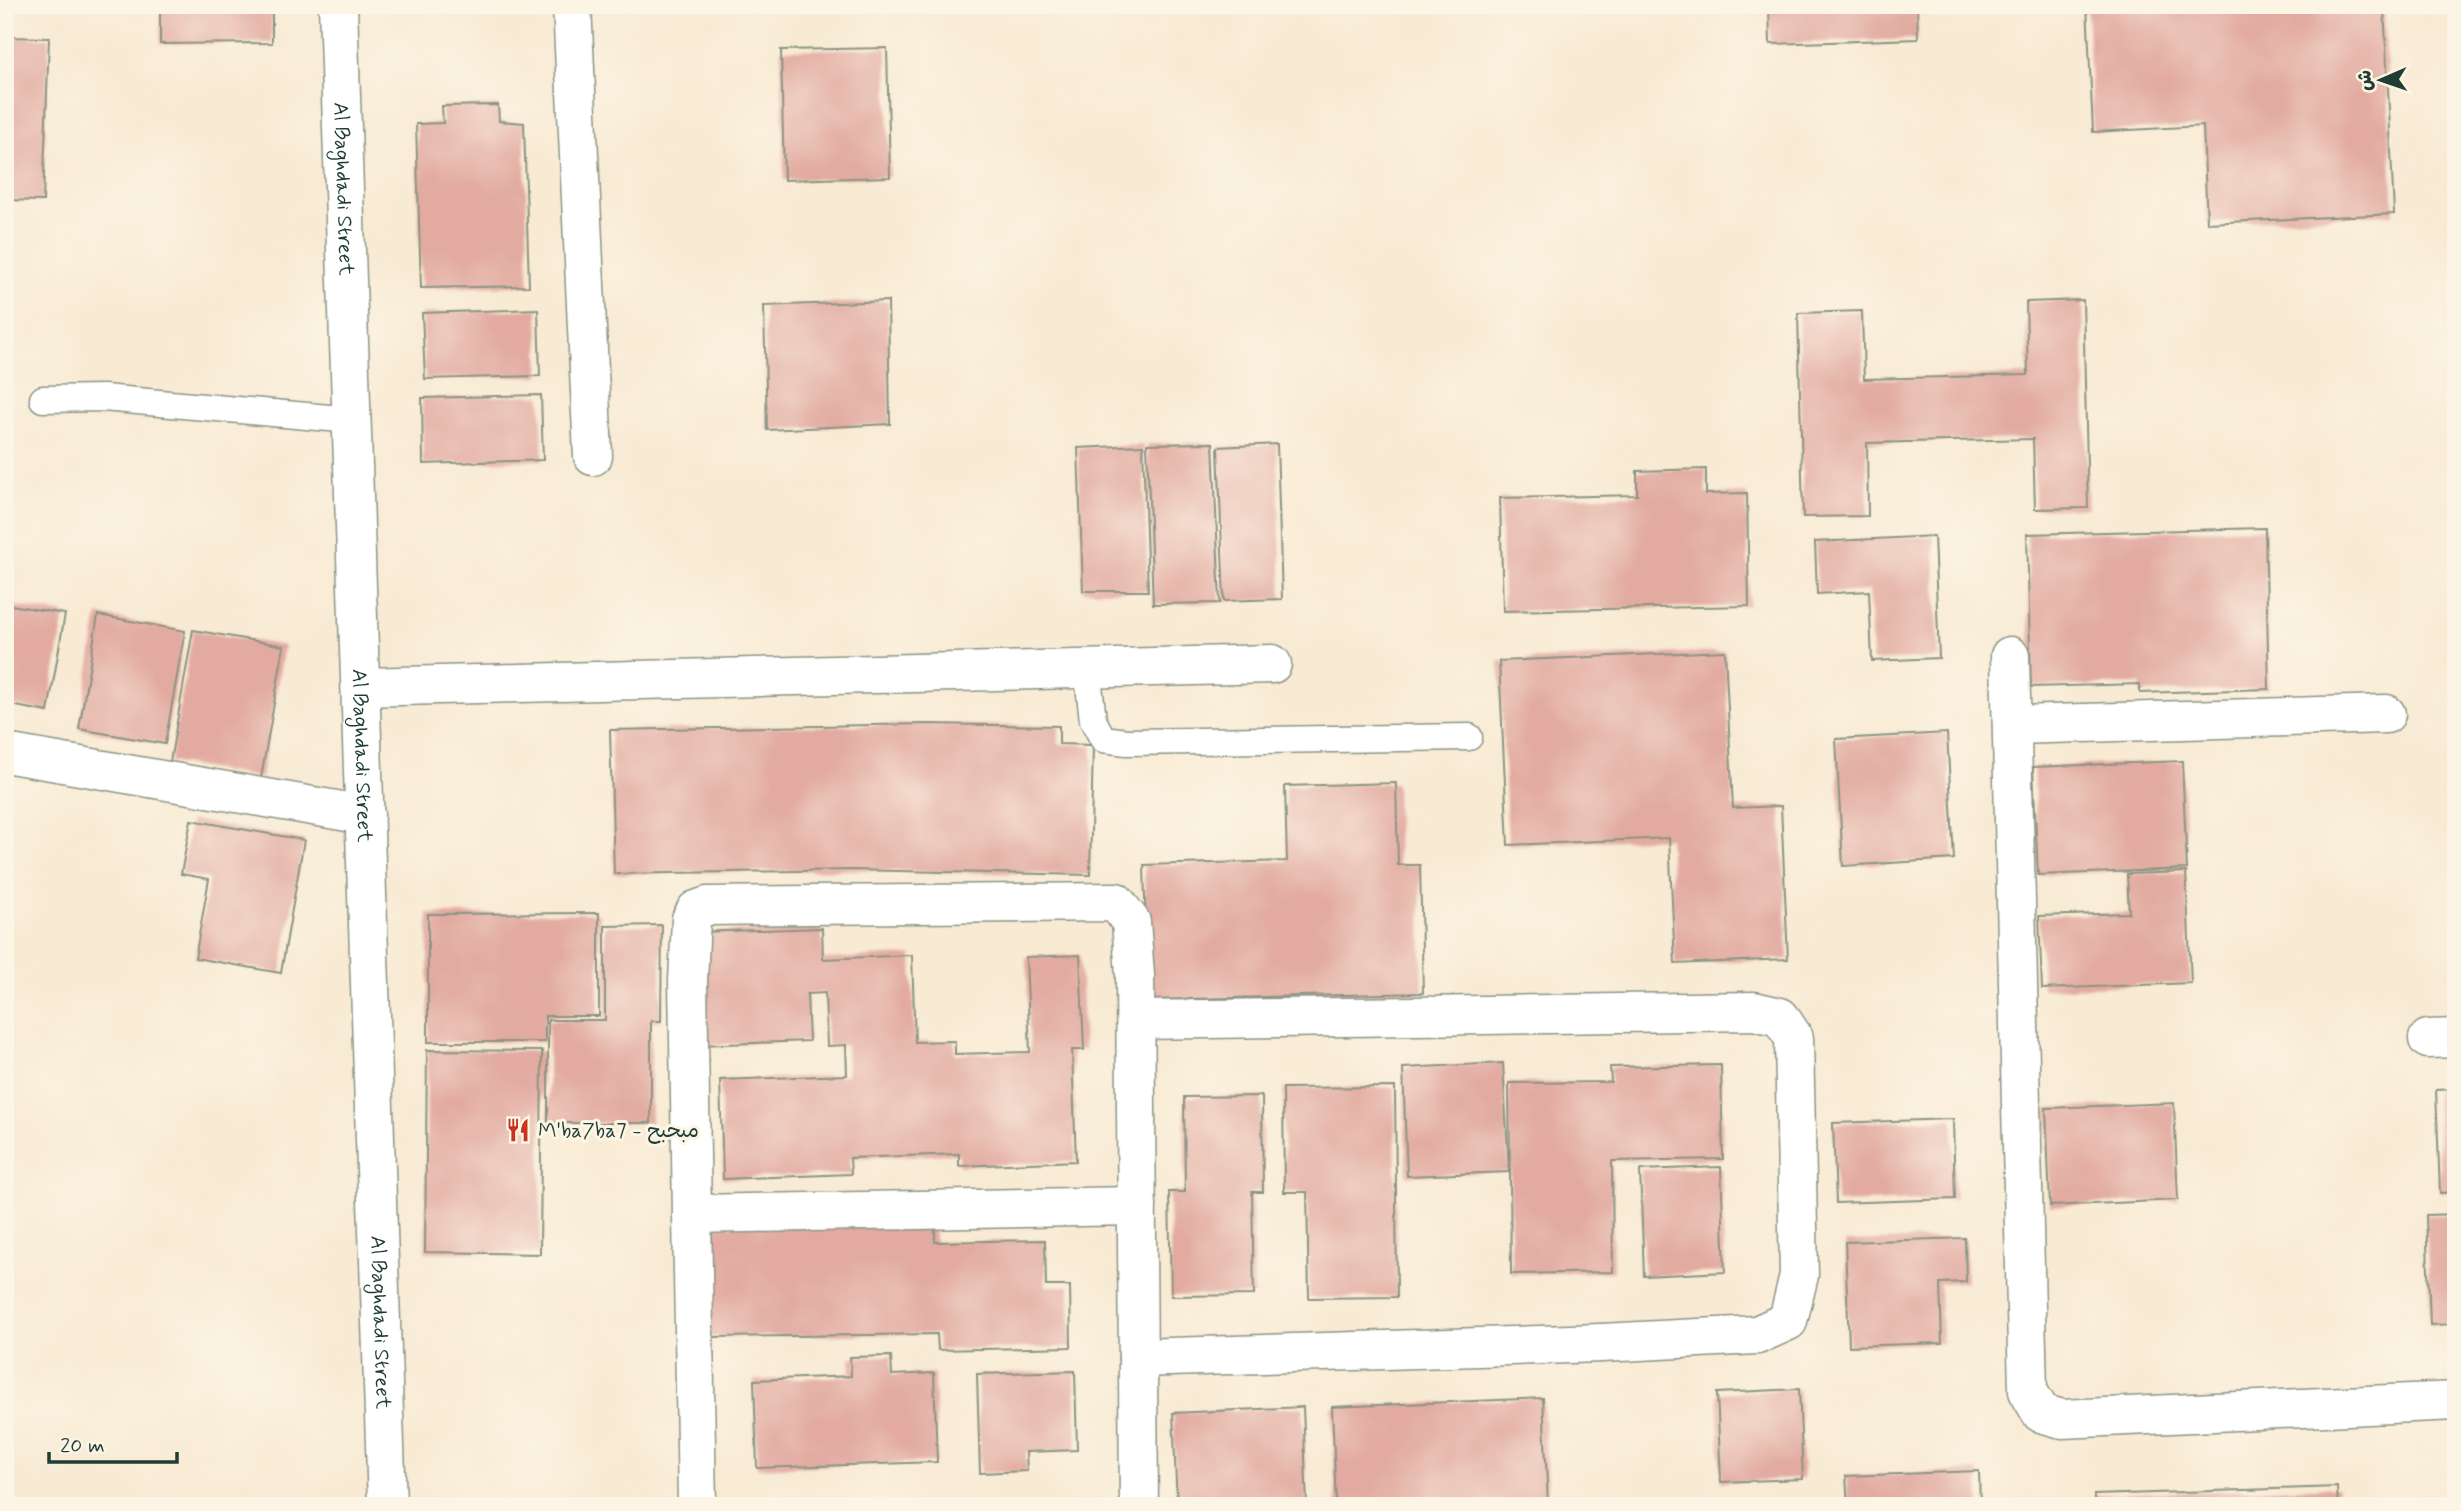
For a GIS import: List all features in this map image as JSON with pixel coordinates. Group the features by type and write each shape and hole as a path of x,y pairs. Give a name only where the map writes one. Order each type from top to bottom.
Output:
{"street":[{"name":"Al Baghdadi Street","path":"338,5 387,1506"},
{"path":"572,5 593,456"},
{"path":"2010,656 2028,1391 2041,1413 2062,1419 2456,1401"},
{"path":"361,687 1272,664"},
{"path":"2013,725 2386,714"},
{"path":"5,753 365,815"},
{"path":"697,1506 688,981 691,919 696,910 707,906 1116,902 1131,922 1136,1020 1139,1506"},
{"path":"1136,1020 1754,1011 1780,1017 1794,1038 1799,1275 1788,1321 1757,1335 1588,1344 1138,1358"},
{"path":"692,1214 1137,1206"}],"lane":[{"path":"43,398 103,398 352,420"},
{"path":"1087,668 1093,720 1103,738 1127,743 1469,737"}],"building":[{"path":"160,5 272,5 272,43 160,44"},
{"path":"1769,5 1917,5 1918,39 1770,44"},
{"path":"2087,5 2384,5 2394,214 2207,223 2203,126 2093,132"},
{"path":"5,37 49,38 43,201 5,200"},
{"path":"887,48 890,177 784,180 781,50"},
{"path":"498,105 499,121 524,123 529,286 421,288 416,124 443,123 442,106"},
{"path":"2083,300 2088,508 2035,509 2033,439 1867,443 1868,516 1803,517 1798,313 1862,311 1864,379 2028,375 2026,302"},
{"path":"888,301 890,424 767,430 764,306"},
{"path":"538,309 540,376 425,379 422,313"},
{"path":"541,395 543,460 423,464 422,398"},
{"path":"1213,443 1220,603 1153,604 1147,444"},
{"path":"1277,444 1282,599 1224,601 1218,447"},
{"path":"1143,445 1148,591 1083,591 1078,448"},
{"path":"1706,469 1706,494 1747,493 1749,606 1503,611 1500,498 1637,495 1637,471"},
{"path":"2265,528 2269,689 2140,693 2140,684 2031,687 2027,534"},
{"path":"1934,536 1939,658 1872,661 1869,591 1817,594 1815,542"},
{"path":"5,604 65,614 48,712 5,704"},
{"path":"98,615 185,631 165,744 79,729"},
{"path":"193,630 284,646 261,778 170,762"},
{"path":"1725,651 1733,808 1781,806 1788,959 1675,964 1669,838 1508,845 1499,661"},
{"path":"924,724 1059,726 1059,744 1093,745 1090,875 851,870 614,874 610,730"},
{"path":"1947,733 1954,859 1843,866 1836,739"},
{"path":"2182,761 2187,869 2038,875 2033,767"},
{"path":"1396,783 1398,865 1420,865 1423,993 1148,1000 1144,865 1287,861 1285,786"},
{"path":"191,820 304,840 281,973 195,958 209,879 181,874"},
{"path":"2186,872 2191,983 2042,989 2039,916 2129,913 2127,874"},
{"path":"599,913 599,1016 545,1016 545,1042 428,1042 428,914"},
{"path":"662,925 661,1021 651,1021 651,1123 548,1123 548,1020 605,1020 605,926"},
{"path":"822,928 823,959 912,955 915,1042 955,1041 955,1054 1030,1052 1026,957 1080,955 1084,1050 1072,1050 1076,1161 959,1166 959,1154 850,1158 851,1174 723,1179 720,1080 847,1075 846,1045 827,1046 825,993 807,994 809,1041 701,1045 696,932"},
{"path":"427,1050 542,1051 540,1254 425,1252"},
{"path":"1503,1063 1509,1172 1407,1176 1403,1068"},
{"path":"1721,1065 1723,1159 1612,1161 1613,1272 1511,1274 1509,1083 1611,1082 1610,1067"},
{"path":"1395,1087 1397,1297 1309,1298 1307,1192 1284,1192 1283,1088"},
{"path":"2456,1089 2456,1192 2440,1193 2436,1090"},
{"path":"1262,1096 1263,1192 1252,1192 1254,1295 1171,1296 1169,1192 1185,1192 1184,1097"},
{"path":"2174,1103 2178,1200 2050,1206 2046,1108"},
{"path":"1953,1119 1955,1199 1836,1203 1833,1123"},
{"path":"1721,1167 1725,1272 1644,1276 1640,1170"},
{"path":"2456,1214 2456,1324 2430,1325 2426,1215"},
{"path":"935,1222 935,1242 1045,1240 1046,1286 1070,1286 1071,1347 938,1350 937,1334 709,1337 706,1226"},
{"path":"1965,1238 1966,1282 1940,1283 1942,1343 1849,1346 1845,1242"},
{"path":"891,1356 892,1375 934,1373 937,1462 757,1468 754,1380 851,1376 850,1357"},
{"path":"1075,1371 1077,1450 1026,1452 1027,1471 980,1473 977,1374"},
{"path":"1799,1389 1803,1479 1721,1482 1717,1393"},
{"path":"1543,1398 1548,1505 1336,1506 1332,1407"},
{"path":"1303,1407 1307,1506 1177,1506 1173,1413"},
{"path":"1979,1471 1980,1506 1848,1506 1846,1476"},
{"path":"2337,1487 2338,1506 2094,1506 2094,1495"}],"place":[{"name":"M'ba7ba7 - مبحبح","path":"518,1130"}]}
